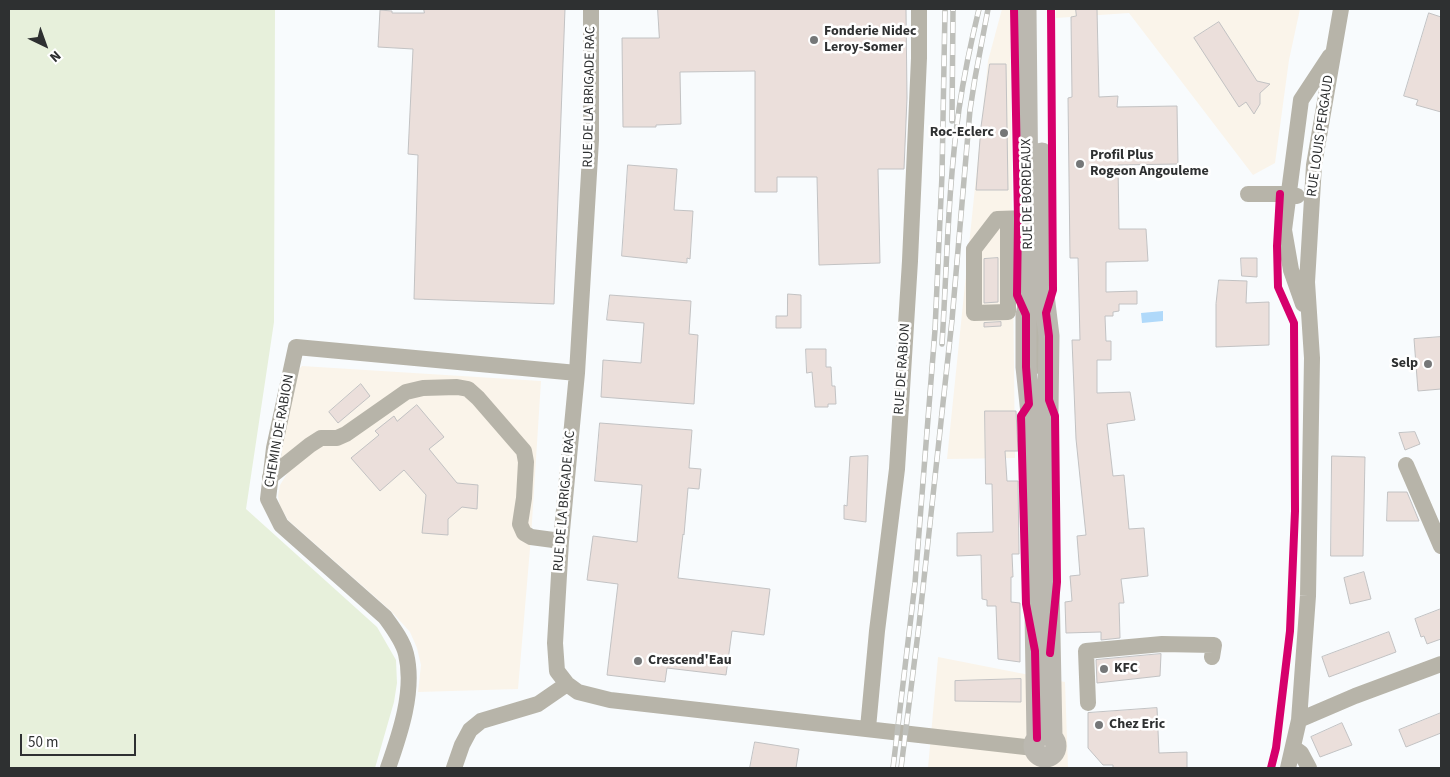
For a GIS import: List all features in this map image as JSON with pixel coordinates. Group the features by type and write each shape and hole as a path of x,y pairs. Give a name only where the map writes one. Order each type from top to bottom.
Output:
{"main road":[{"name":"RUE DE BORDEAUX","path":"1026,9 1018,219 1029,301 1017,314 1026,367 1039,402 1047,482 1043,753"},
{"name":"RUE DE BORDEAUX","path":"1040,9 1044,296 1049,336 1039,402 1032,423 1034,612 1043,753"}],"street":[{"name":"RUE DE LA BRIGADE RAC","path":"567,684 557,671 555,643 561,541 577,373 591,140 592,9"},
{"name":"RUE DE RABION","path":"868,728 877,630 897,469 910,261 919,58 919,9"},
{"path":"1032,9 1041,586 1041,594 1034,612"},
{"name":"RUE LOUIS PERGAUD","path":"1309,322 1307,282 1314,165 1341,9"},
{"name":"RUE LOUIS PERGAUD","path":"1309,322 1291,270 1284,230 1301,100 1334,50"},
{"path":"1248,194 1289,194 1312,199"},
{"path":"1017,314 974,313 974,249 997,218 1018,219"},
{"path":"1291,270 1307,282"},
{"path":"1288,768 1294,748 1298,720 1308,596 1312,358 1309,322"},
{"name":"CHEMIN DE RABION","path":"388,768 400,735 410,676 406,652 385,617 280,525 268,498 274,448 296,347 577,373"},
{"path":"270,477 321,438 337,438 346,434 406,392 423,388 457,387 468,389 524,451 526,462 520,524 524,533 531,537 561,541"},
{"path":"1406,465 1441,546"},
{"path":"1088,703 1086,651 1162,644 1214,644 1212,657"},
{"path":"1298,720 1441,664"},
{"path":"454,768 462,745 470,730 481,720 538,704 567,684 578,692 610,700 928,735 1043,753"},
{"path":"1294,748 1301,753 1309,768"}],"shaded area":[{"path":"1002,9 1010,9 1015,458 947,459 988,61"},
{"path":"1056,9 1300,9 1289,60 1275,163 1253,175 1129,13 1056,18"},
{"path":"302,366 541,381 531,537 518,689 418,692 421,665 417,648 410,632 391,611 288,520 280,506 278,496 280,485 288,472 279,453 296,372"},
{"path":"938,657 1065,682 1068,768 928,768"}],"green space":[{"path":"9,9 275,9 274,322 246,509 377,627 396,660 397,683 394,702 375,768 9,768"}],"water":[{"path":"1163,311 1163,321 1142,323 1141,313"}],"building":[{"path":"424,9 565,9 554,304 414,299 418,155 408,154 413,49 378,47 380,10 392,11 392,13 424,13"},
{"path":"658,9 906,9 907,98 904,169 878,169 880,263 819,265 817,177 777,177 777,192 755,192 755,71 680,72 681,124 656,125 656,127 623,127 622,38 659,38"},
{"path":"1076,9 1097,9 1099,97 1118,96 1117,107 1177,106 1178,164 1118,165 1119,229 1146,229 1148,261 1106,262 1106,292 1137,291 1137,304 1119,304 1119,311 1113,312 1113,316 1105,316 1106,341 1111,341 1111,360 1097,360 1097,393 1130,392 1135,420 1107,424 1113,476 1124,475 1129,529 1144,528 1148,576 1121,579 1124,603 1119,603 1120,638 1101,640 1101,632 1066,633 1065,602 1072,601 1070,576 1080,575 1077,536 1086,535 1076,439 1072,340 1080,340 1078,258 1070,258 1068,98 1072,97 1071,17 1076,16"},
{"path":"1429,13 1441,17 1441,112 1416,105 1418,100 1404,96"},
{"path":"1219,22 1257,81 1270,84 1260,93 1260,104 1254,114 1246,102 1239,107 1194,38"},
{"path":"990,64 1006,64 1008,190 976,190 981,127"},
{"path":"628,165 677,169 674,210 693,211 690,259 687,258 687,263 622,256"},
{"path":"998,258 998,302 984,303 984,259"},
{"path":"1241,258 1257,258 1257,277 1242,276"},
{"path":"1219,280 1247,281 1246,303 1269,302 1269,345 1216,347 1216,304"},
{"path":"788,294 801,295 801,328 776,328 776,316 787,316"},
{"path":"610,295 691,301 689,334 698,335 694,404 601,397 603,360 641,363 644,323 607,320"},
{"path":"1001,322 1001,326 984,327 984,323"},
{"name":"Selp","path":"1441,337 1441,389 1418,391 1414,339"},
{"path":"806,349 826,349 826,367 831,367 832,386 835,386 836,404 828,404 828,407 815,407 812,372 807,373"},
{"path":"361,384 370,396 338,423 329,412"},
{"path":"417,405 444,437 429,449 457,483 478,485 477,509 462,507 448,519 448,535 422,533 426,495 404,470 380,491 351,458 379,435 375,431 394,416 397,421"},
{"path":"985,411 1016,411 1018,451 1005,451 1007,481 1018,481 1019,554 1012,554 1011,602 1020,603 1020,662 998,659 996,606 987,606 987,600 982,599 981,555 957,556 957,533 993,532 992,484 986,484"},
{"path":"600,423 692,430 689,468 701,469 699,489 688,488 678,578 770,589 764,635 732,631 726,675 667,668 665,682 607,675 618,584 587,580 593,536 637,542 642,485 595,481"},
{"path":"1415,432 1420,444 1405,450 1399,433"},
{"path":"868,456 866,522 844,519 844,505 847,506 850,457"},
{"path":"1332,456 1365,457 1363,556 1331,556"},
{"path":"1388,492 1407,492 1419,521 1387,521"},
{"path":"1364,572 1371,599 1350,604 1344,578"},
{"path":"1441,609 1441,639 1427,644 1424,636 1421,637 1415,619"},
{"path":"1389,632 1396,652 1329,677 1322,657"},
{"path":"1161,654 1160,676 1097,683 1096,660"},
{"path":"1021,679 1021,702 955,701 955,681"},
{"path":"1157,708 1159,753 1187,752 1187,768 1113,768 1113,765 1103,765 1088,748 1088,713"},
{"path":"1441,713 1441,733 1406,747 1399,730"},
{"path":"1342,723 1352,745 1320,757 1311,737"},
{"path":"755,742 799,749 796,768 750,768"}],"railway":[{"path":"893,768 915,583 935,330 942,175 945,9"},
{"path":"952,121 953,9"},
{"path":"942,344 955,138 970,46 979,9"},
{"path":"901,768 919,625 952,320 970,110 988,9"}],"cycle path":[{"path":"1014,9 1018,219 1017,295 1026,315 1026,367 1029,404 1021,416 1026,604 1035,651 1037,738"},
{"path":"1050,653 1057,582 1055,416 1049,400 1049,336 1046,313 1053,290 1051,9"},
{"path":"1271,768 1276,748 1290,631 1295,511 1294,323 1278,287 1277,246 1280,194"}],"place":[{"name":"Fonderie Nidec Leroy-Somer","path":"814,40"},
{"name":"Roc-Eclerc","path":"1004,133"},
{"name":"Profil Plus Rogeon Angouleme","path":"1080,164"},
{"name":"Selp","path":"1428,364"},
{"name":"Crescend'Eau","path":"638,661"},
{"name":"KFC","path":"1104,669"},
{"name":"Chez Eric","path":"1099,725"}]}
